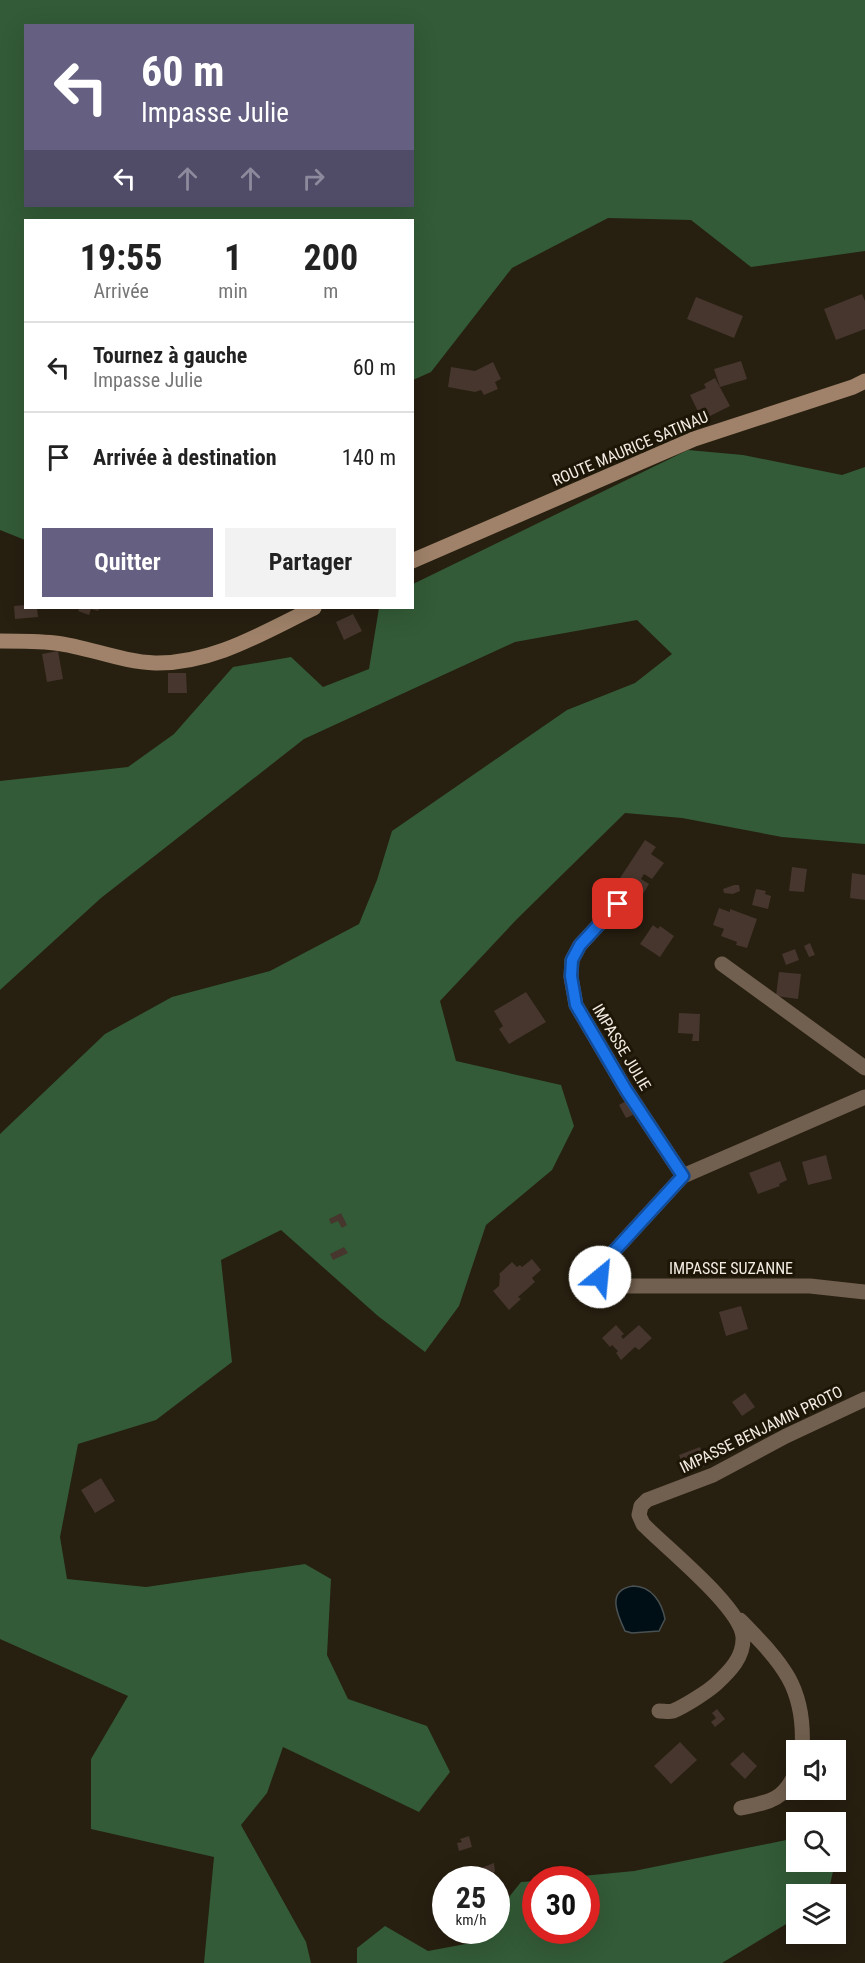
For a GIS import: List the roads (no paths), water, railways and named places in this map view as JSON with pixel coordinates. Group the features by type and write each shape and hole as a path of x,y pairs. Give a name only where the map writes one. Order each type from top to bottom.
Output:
{"main road":[{"name":"ROUTE MAURICE SATINAU","path":"414,560 694,439 865,381"},
{"path":"0,641 56,643 136,661 156,663 200,658 229,649 312,609"}],"street":[{"name":"IMPASSE JULIE","path":"618,904 580,945 572,960 571,976 576,1005 626,1090 683,1176"},
{"path":"722,964 865,1068"},
{"path":"683,1176 865,1097"},
{"name":"IMPASSE SUZANNE","path":"683,1176 607,1259 601,1268 600,1277 606,1283 629,1286 810,1287 865,1292"},
{"name":"IMPASSE BENJAMIN PROTO","path":"734,1614 643,1524 639,1515 641,1506 647,1500 713,1475 786,1436 865,1399"},
{"path":"659,1711 671,1712 713,1686 733,1667 742,1648 743,1635 734,1614"},
{"path":"734,1614 765,1646 795,1689 800,1707 801,1740"},
{"path":"741,1808 774,1800 786,1790"}]}
